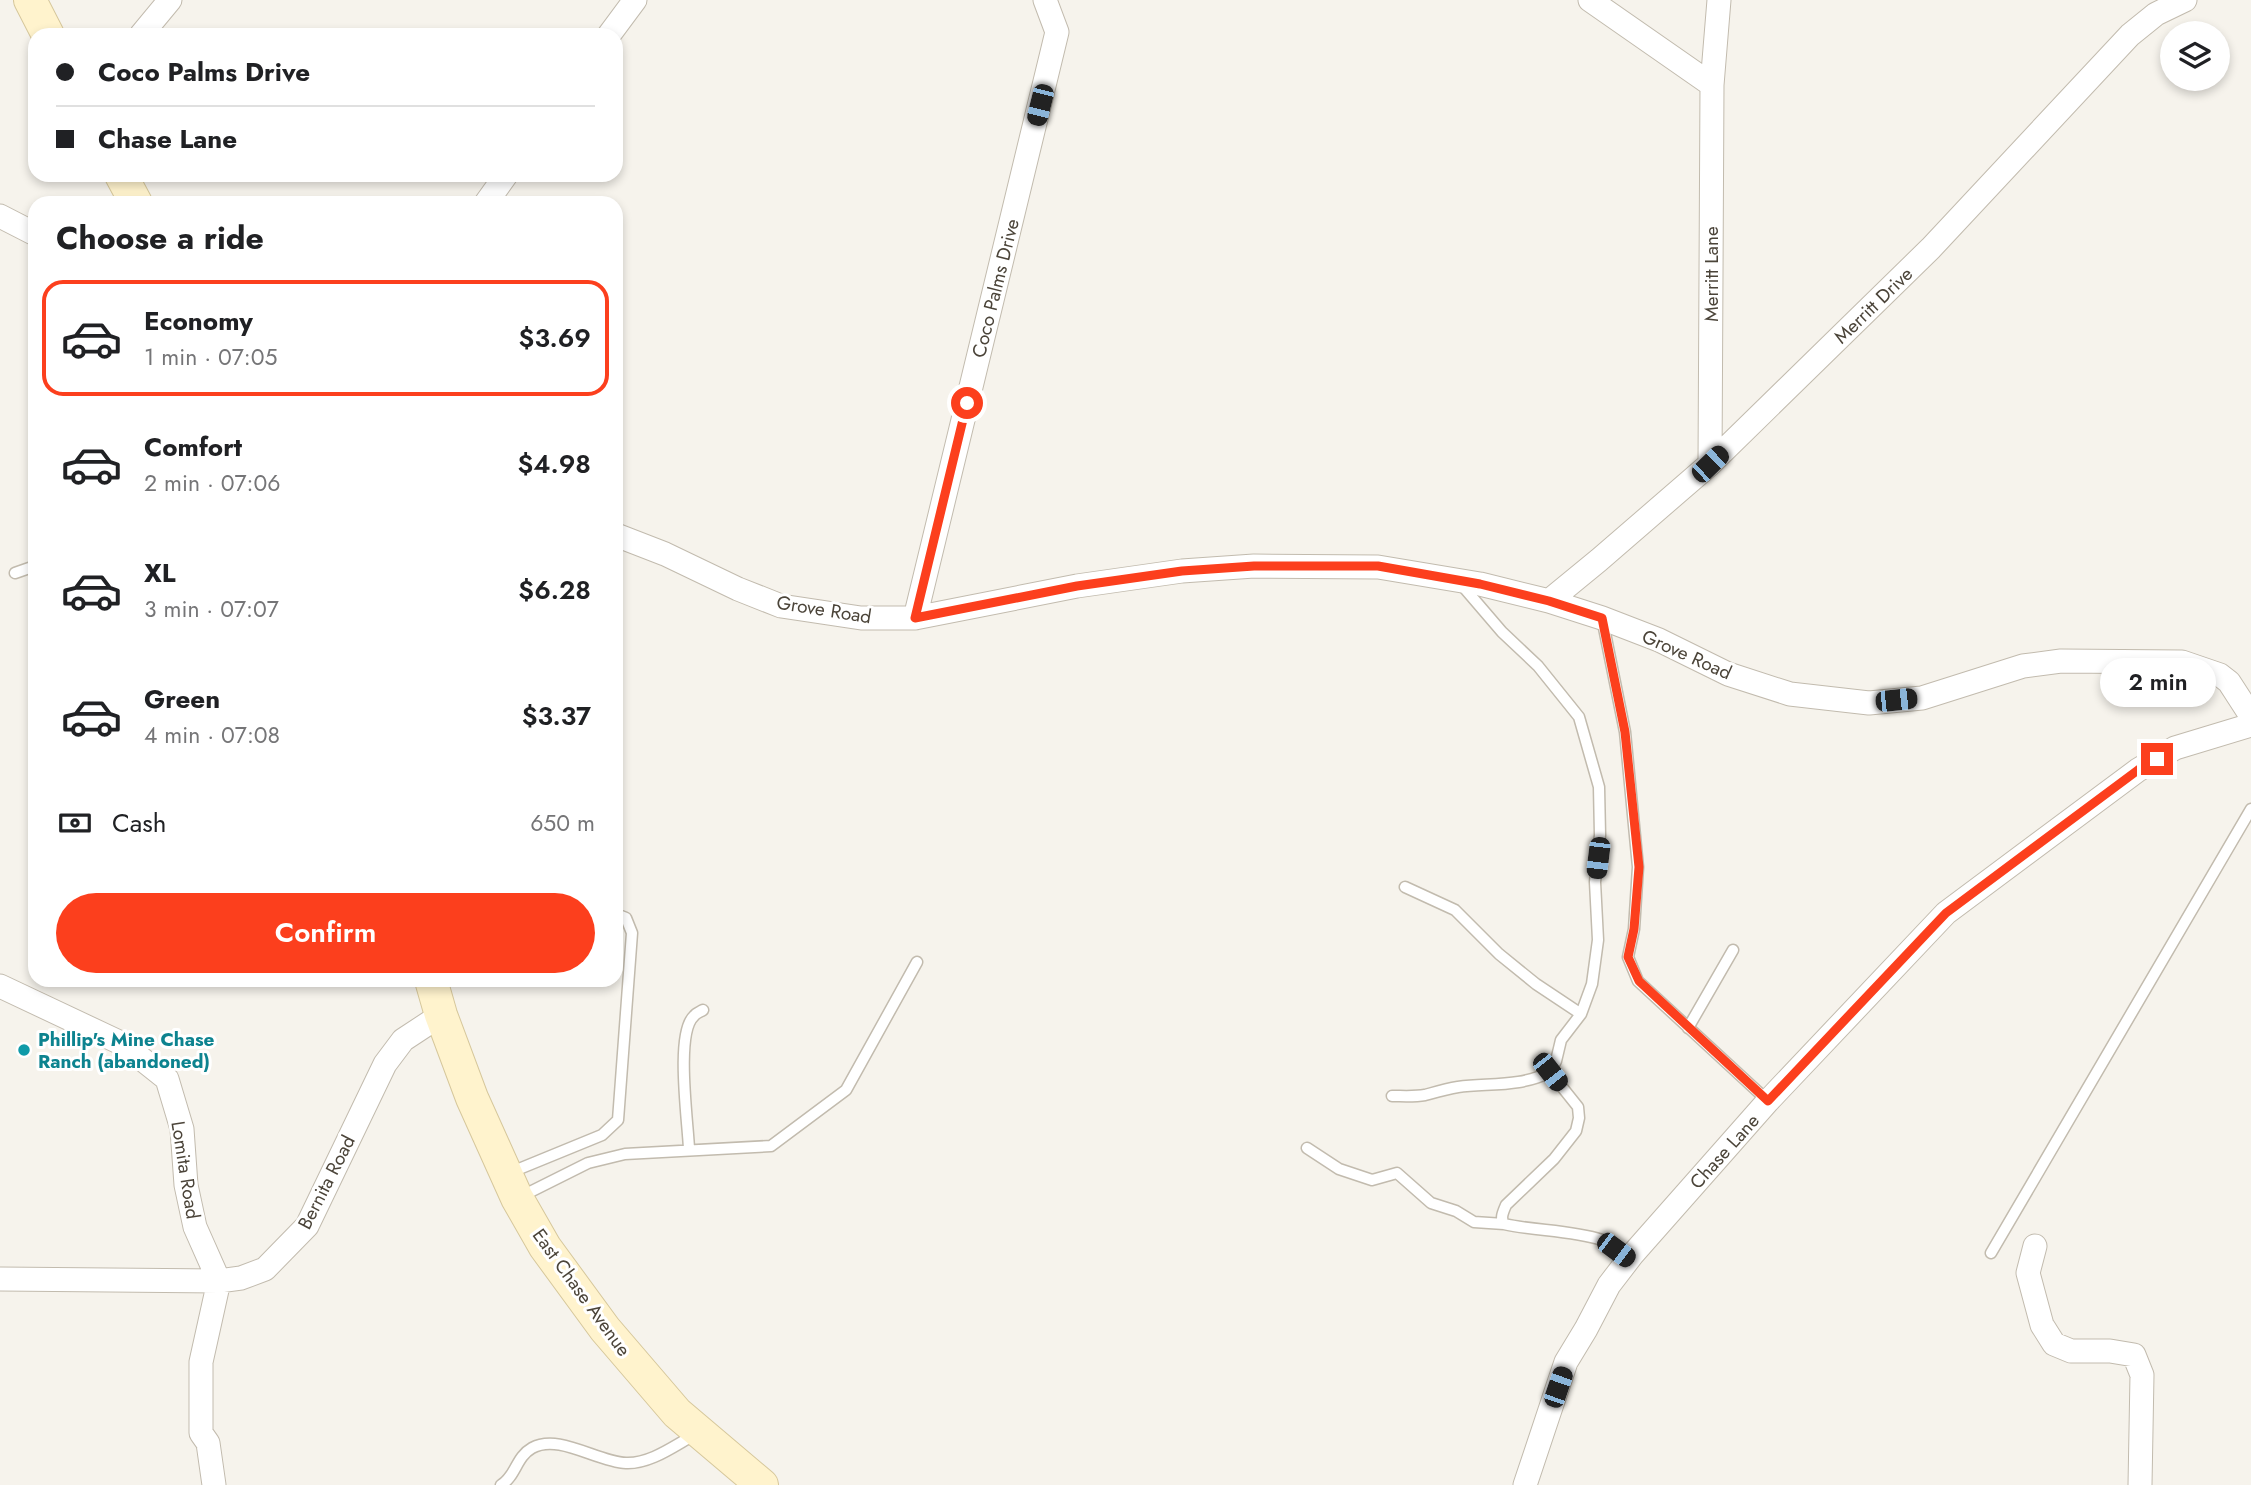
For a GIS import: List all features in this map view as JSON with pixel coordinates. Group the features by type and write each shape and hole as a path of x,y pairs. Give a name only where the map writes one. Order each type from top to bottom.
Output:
{"main road":[{"path":"30,0 44,28"},
{"name":"East Chase Avenue","path":"432,987 472,1098 511,1186 545,1247 606,1329 677,1413 762,1485"}],"street":[{"path":"147,28 170,0"},
{"path":"614,28 635,0"},
{"name":"Coco Palms Drive","path":"915,618 1057,32 1045,0"},
{"path":"1590,0 1712,85"},
{"name":"Merritt Lane","path":"1710,464 1712,85 1719,0"},
{"name":"Merritt Drive","path":"1549,601 1710,464 1931,248 2130,35 2156,14 2185,0"},
{"path":"0,216 28,230"},
{"name":"Grove Road","path":"623,538 781,606 861,618 915,618 1077,586 1182,571 1254,566 1378,566 1480,584 1549,601 1659,640 1728,674 1790,694 1869,703 1922,698 2024,666 2061,661 2182,662 2220,675 2229,682 2251,716"},
{"name":"Chase Lane","path":"1525,1485 1566,1362 1609,1285 1768,1101 1946,913 2138,770 2175,748 2251,725"},
{"name":"Lomita Road","path":"0,986 123,1044 167,1079 182,1129 186,1185 195,1227 219,1281"},
{"name":"Bernita Road","path":"0,1279 219,1281 241,1278 265,1269 307,1226 385,1064 402,1040 441,1016"},
{"path":"2035,1246 2028,1273 2042,1325 2054,1345 2071,1351 2110,1351 2134,1355 2142,1375 2140,1485"},
{"path":"214,1485 208,1443 201,1433 201,1362 219,1281"}],"lane":[{"path":"15,573 28,568"},
{"path":"1391,1096 1424,1095 1479,1085 1497,1086 1535,1080 1550,1072 1561,1040 1581,1014 1592,984 1598,940 1595,882 1600,835 1598,787 1579,717 1538,666 1502,632 1458,581"},
{"path":"1602,618 1625,732 1639,867 1634,929 1628,957 1639,981 1768,1101"},
{"path":"1991,1253 2251,809"},
{"path":"1405,887 1455,910 1499,954 1536,984 1581,1014"},
{"path":"511,1186 602,1135 618,1120 632,933 623,917"},
{"path":"1688,1028 1732,950"},
{"path":"511,1186 625,1154 771,1146 846,1090 917,962"},
{"path":"690,1149 683,1067 686,1032 692,1017 703,1010"},
{"path":"1504,1224 1502,1213 1506,1205 1555,1159 1577,1131 1578,1107 1550,1072"},
{"path":"1307,1148 1339,1169 1372,1180 1397,1173 1432,1203 1474,1222 1504,1224 1604,1240 1629,1259"},
{"path":"501,1485 509,1480 520,1458 533,1447 558,1443 591,1455 627,1463 649,1459 698,1432"}],"place":[{"name":"Phillip's Mine Chase Ranch (abandoned)","path":"24,1050"}],"route":[{"path":"967,403 915,618 1077,586 1182,571 1254,566 1378,566 1480,584 1549,601 1602,618 1625,732 1639,867 1634,929 1628,957 1639,981 1768,1101 1946,913 2138,770 2157,759"}]}
